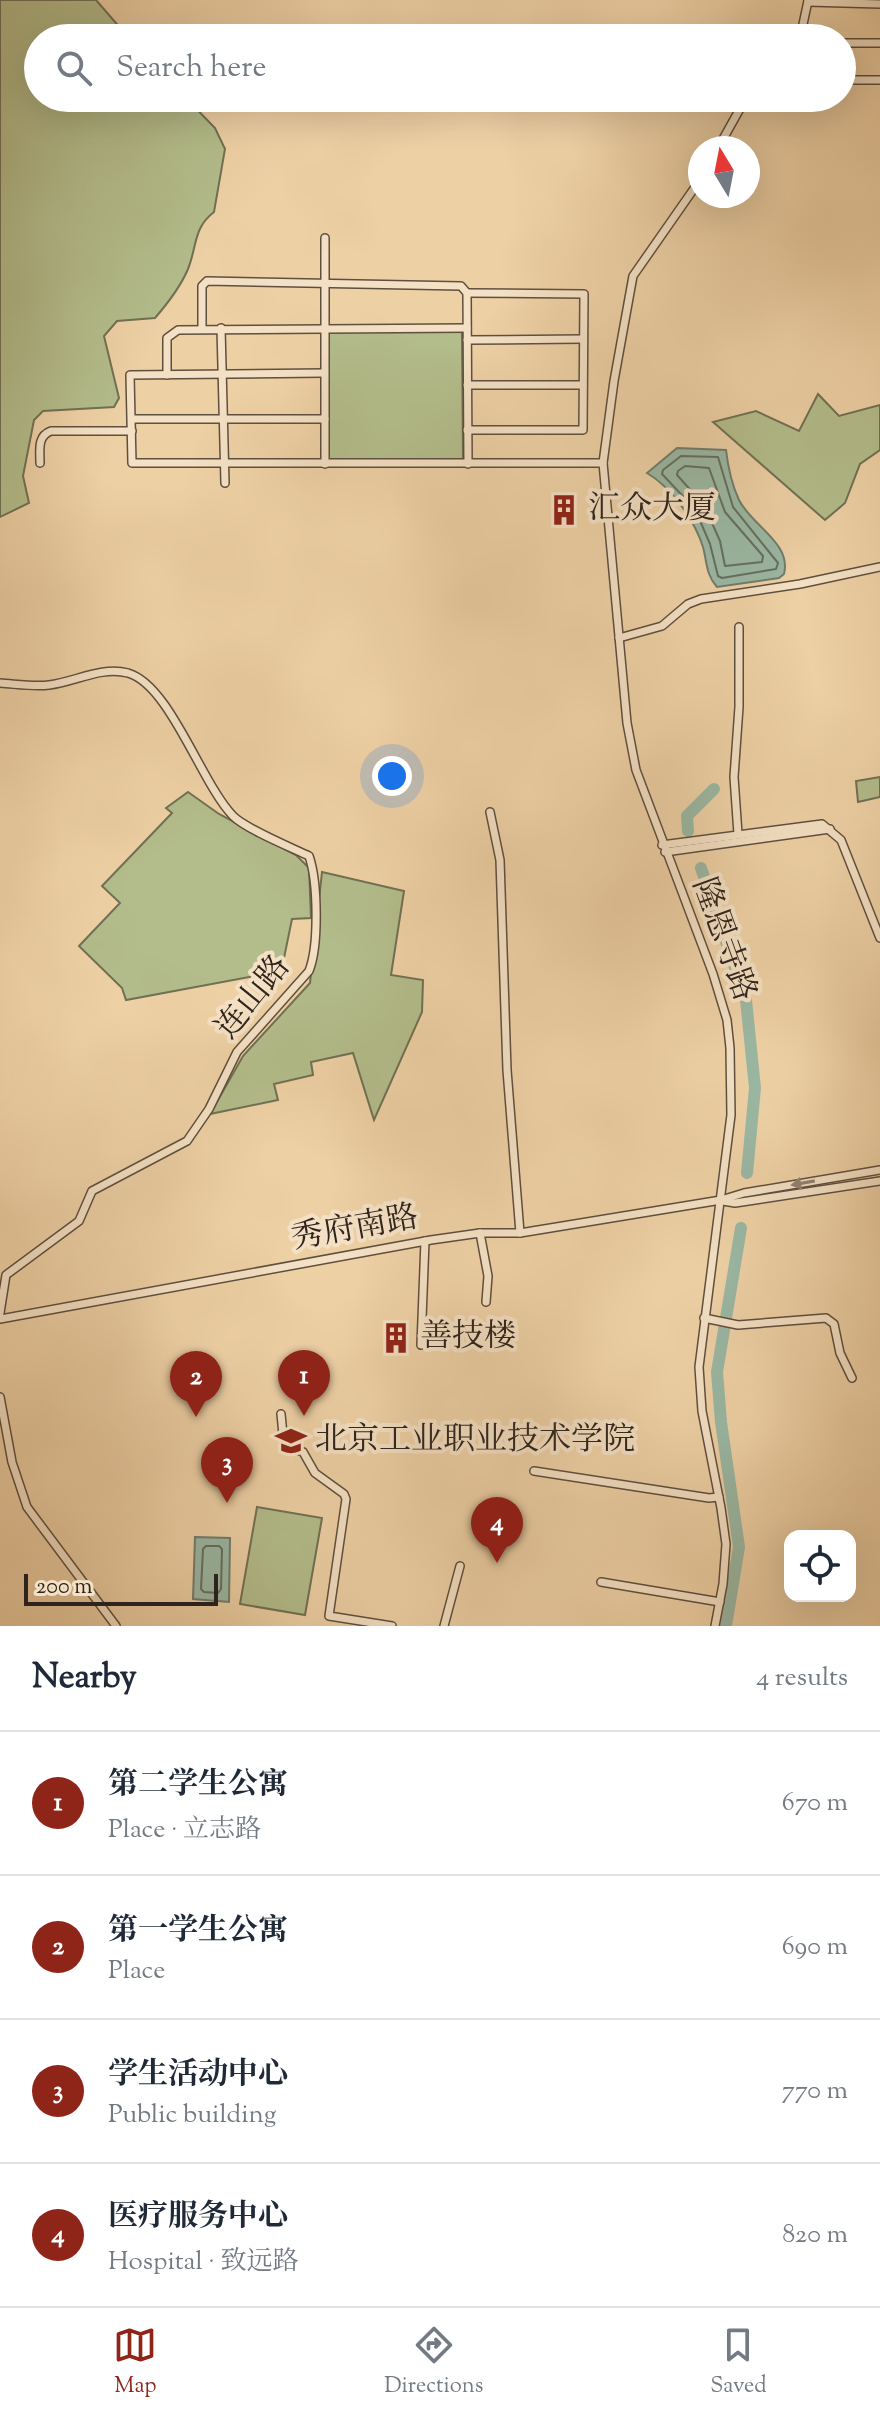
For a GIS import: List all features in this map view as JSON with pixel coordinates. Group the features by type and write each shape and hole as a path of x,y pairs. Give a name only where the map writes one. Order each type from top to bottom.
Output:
{"street":[{"path":"803,24 808,1 880,4"},
{"path":"856,43 880,43"},
{"path":"856,80 880,80"},
{"path":"725,136 738,112"},
{"name":"隆恩寺路","path":"688,197 633,276 603,463 628,731 636,770 713,974 729,1034 732,1097 699,1367 700,1394 726,1544 715,1626"},
{"path":"325,238 325,464"},
{"path":"202,328 202,286 207,281 461,286 467,293 468,464"},
{"path":"467,293 584,294 583,430 467,430"},
{"path":"221,328 225,483"},
{"path":"167,375 167,338 178,330 467,328"},
{"path":"467,340 583,339"},
{"path":"324,373 130,375 132,463 603,463"},
{"path":"467,385 583,385"},
{"path":"132,419 325,419"},
{"path":"40,463 44,433 132,431"},
{"path":"619,638 662,626 688,604 701,599 800,584 880,567"},
{"path":"738,834 734,777 739,707 739,627"},
{"name":"连山路","path":"0,683 48,686 107,672 128,673 143,680 171,715 220,800 235,819 309,856 313,869 317,933 316,955 309,971 237,1052 209,1109 187,1141 92,1191 79,1221 6,1275 0,1316"},
{"path":"490,812 500,860 507,1070 520,1233"},
{"path":"664,848 738,834 822,824 841,840 880,938"},
{"path":"664,848 830,829"},
{"name":"秀府南路","path":"0,1316 425,1241 480,1233 520,1233 880,1170"},
{"name":"秀府南路","path":"721,1200 735,1203 880,1181"},
{"path":"480,1233 488,1276 486,1302"},
{"path":"421,1345 425,1241"},
{"path":"707,1318 738,1325 826,1318 834,1324 840,1353 852,1378"},
{"path":"0,1397 12,1462 27,1507 116,1626"},
{"path":"281,1414 284,1445 303,1452 315,1473 344,1494 346,1499 329,1616 392,1626"},
{"path":"534,1471 719,1497"},
{"path":"444,1626 460,1566"},
{"path":"601,1582 720,1602"}],"green space":[{"path":"0,0 96,0 117,24 24,24 24,112 200,112 215,128 225,149 214,212 199,231 188,269 177,289 155,318 117,321 104,336 119,398 114,407 43,411 34,420 23,476 29,503 0,517"},
{"path":"329,332 462,332 463,460 328,460"},
{"path":"818,394 839,416 880,405 880,450 860,464 845,503 825,520 713,422 756,411 799,431"},
{"path":"880,777 880,797 858,802 856,781"},
{"path":"188,792 219,814 296,855 309,868 311,918 292,919 283,963 266,974 126,1000 122,988 79,946 120,903 102,886 172,813 166,808"},
{"path":"322,872 404,891 391,975 423,980 422,1012 374,1120 353,1053 311,1062 313,1075 274,1084 278,1100 210,1114 243,1056 310,983"},
{"path":"257,1507 322,1518 305,1615 240,1604"}],"water":[{"path":"677,448 726,450 739,500 782,553 784,574 779,578 717,587 688,516 665,487 647,473"},
{"path":"195,1537 230,1538 229,1602 193,1599"}],"waterway":[{"path":"688,831 687,816 714,789"},
{"path":"701,868 746,1000 755,1088 747,1173"},
{"path":"726,1626 739,1547 717,1372 741,1228"}],"place":[{"name":"汇众大厦","path":"564,510"},
{"name":"善技楼","path":"396,1338"},
{"name":"第二学生公寓","path":"304,1416"},
{"name":"第一学生公寓","path":"196,1417"},
{"name":"北京工业职业技术学院","path":"291,1441"},
{"name":"学生活动中心","path":"227,1503"},
{"name":"医疗服务中心","path":"497,1563"}]}
